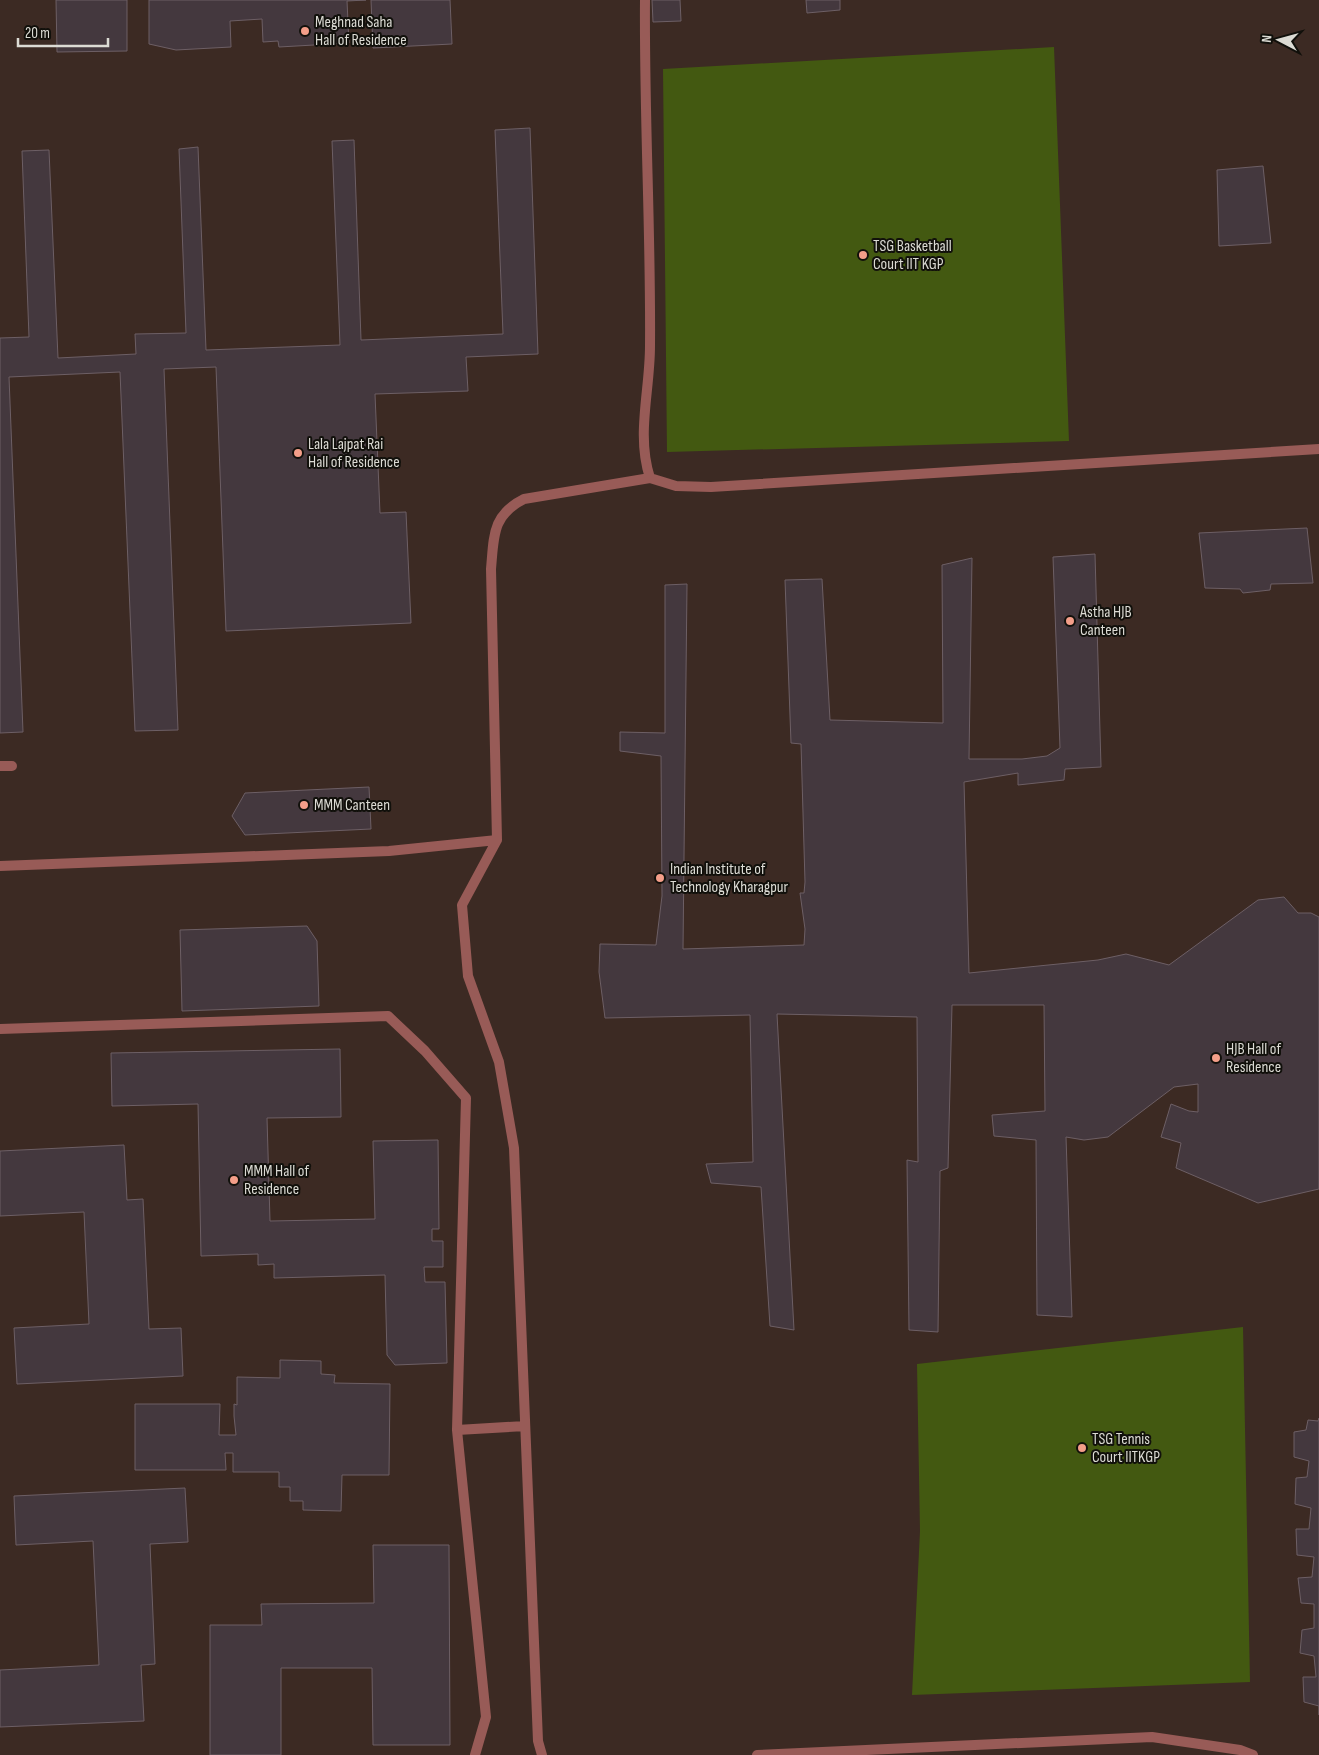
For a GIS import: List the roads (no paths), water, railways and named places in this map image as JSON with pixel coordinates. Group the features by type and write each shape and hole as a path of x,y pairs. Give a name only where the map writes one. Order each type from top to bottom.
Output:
{"lane":[{"path":"645,0 650,348 643,439 644,460 650,478"},
{"path":"542,1755 538,1741 514,1148 499,1062 468,976 462,905 497,840 491,568 493,542 499,520 509,506 524,499 650,478 676,486 711,487 1319,449"},
{"path":"0,766 12,766"},
{"path":"0,866 389,851 497,840"},
{"path":"0,1029 388,1016 425,1051 466,1098 457,1430 486,1717 475,1755"},
{"path":"457,1430 525,1426"},
{"path":"757,1755 1152,1737 1240,1750 1253,1755"}],"place":[{"name":"Meghnad Saha Hall of Residence","path":"305,31"},
{"name":"TSG Basketball Court IIT KGP","path":"863,255"},
{"name":"Lala Lajpat Rai Hall of Residence","path":"298,453"},
{"name":"Astha HJB Canteen","path":"1070,621"},
{"name":"MMM Canteen","path":"304,805"},
{"name":"Indian Institute of Technology Kharagpur","path":"660,878"},
{"name":"HJB Hall of Residence","path":"1216,1058"},
{"name":"MMM Hall of Residence","path":"234,1180"},
{"name":"TSG Tennis Court IITKGP","path":"1082,1448"}]}
